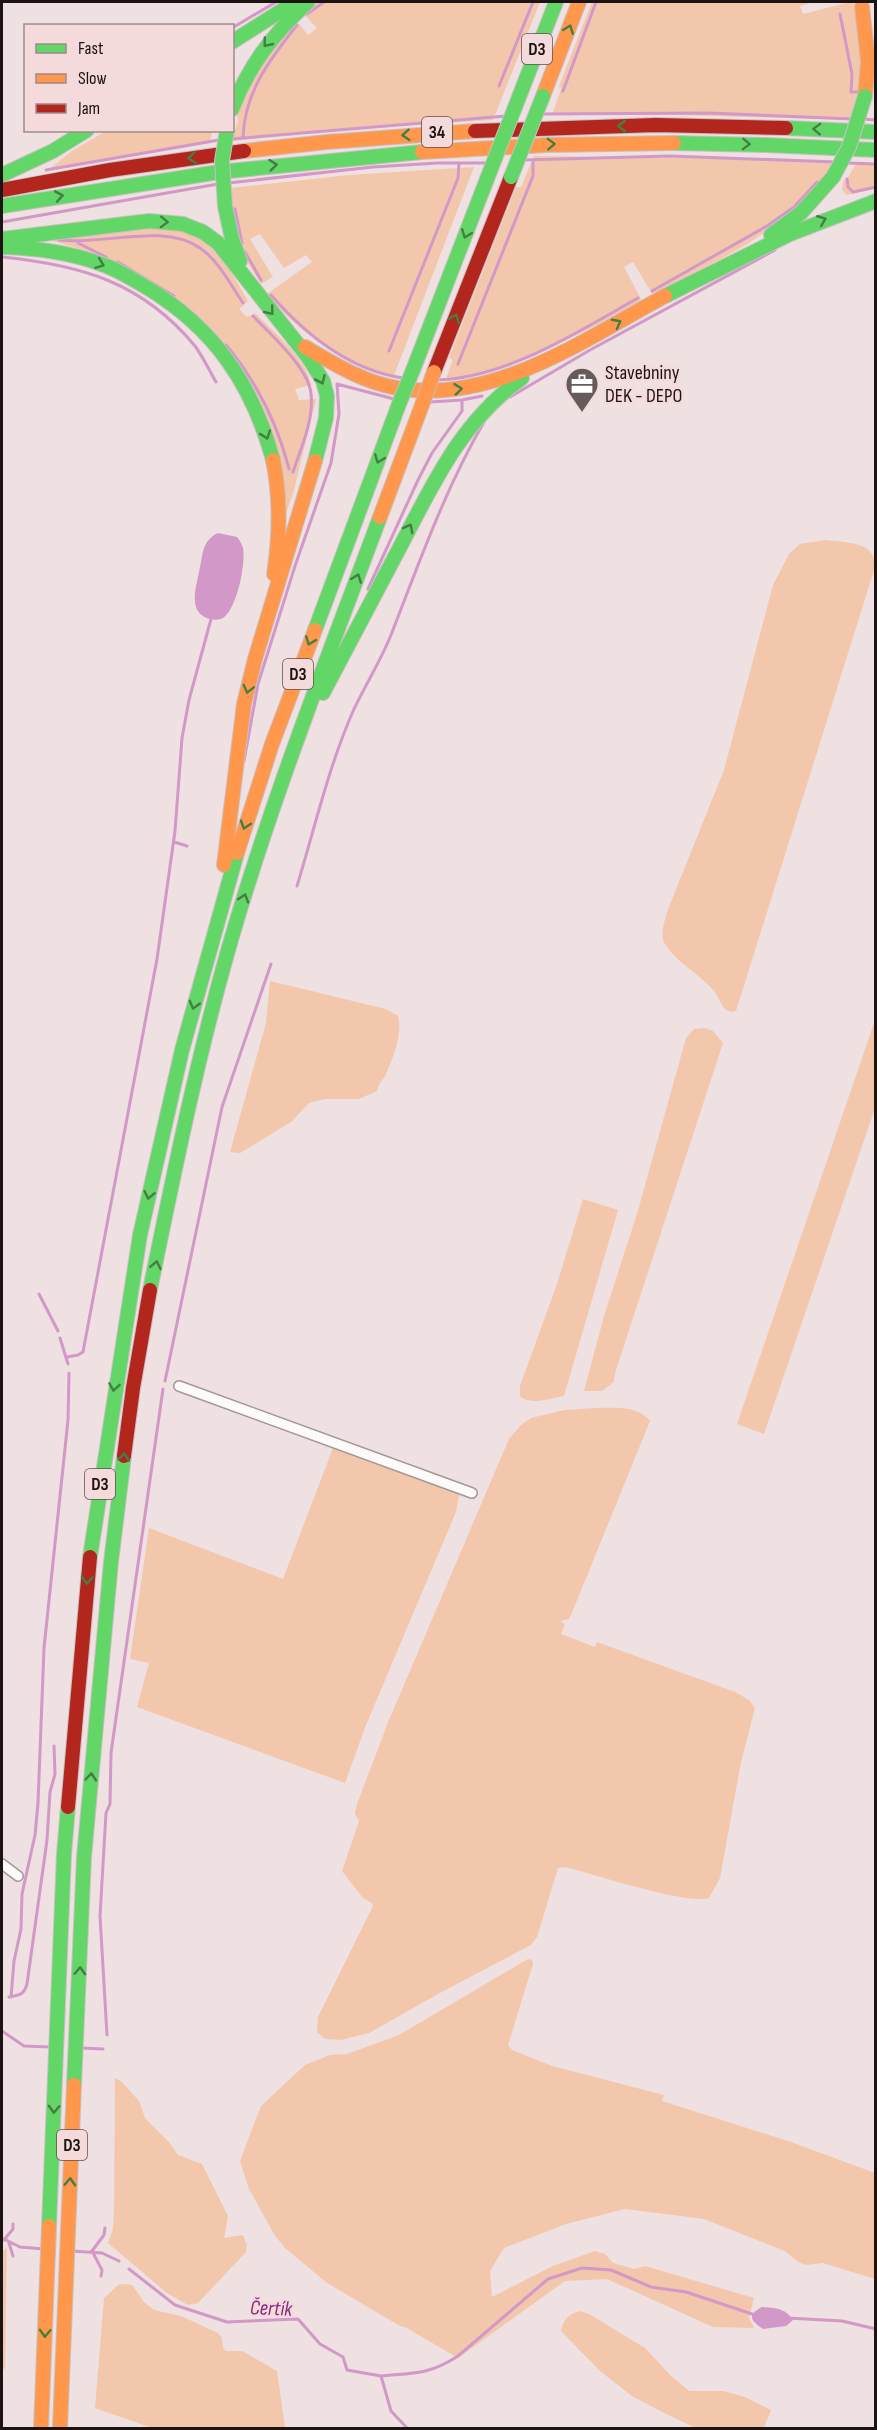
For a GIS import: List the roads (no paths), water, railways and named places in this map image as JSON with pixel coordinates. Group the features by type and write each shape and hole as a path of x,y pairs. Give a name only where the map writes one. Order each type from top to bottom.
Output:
{"highway":[{"path":"234,41 295,2"},
{"path":"234,104 251,64 261,49 308,2"},
{"name":"D3","path":"41,2428 64,1854 91,1544 114,1384 140,1235 182,1050 242,837 272,744 399,404 556,2"},
{"name":"D3","path":"60,2428 84,1857 111,1562 133,1388 180,1144 227,954 292,751 434,372 579,2"},
{"path":"862,4 876,50"},
{"path":"712,273 801,213 832,177 849,147 865,96 868,61 862,4"},
{"name":"34","path":"2,190 62,178 275,147 437,132 555,126 683,125 876,132"},
{"path":"2,175 53,151 84,132"},
{"path":"227,132 222,161 225,206 236,252 253,290"},
{"name":"34","path":"2,206 263,166 438,150 551,144 683,142 876,150"},
{"path":"288,333 316,354 346,371 379,383 413,389 448,390 482,385 527,369 566,351 712,273 810,225 876,201"},
{"path":"2,238 149,221 183,224 203,232 218,243 319,374 325,388 327,410 309,487 255,659"},
{"path":"2,247 63,253 98,262 170,303 200,327 241,382 254,404 271,452 280,510 279,544 238,739 227,850 210,949"},
{"path":"292,751 446,459 487,405 506,389 566,351"}],"street":[{"path":"179,1386 472,1493"},
{"path":"2,1864 18,1876"}],"waterway":[{"path":"234,27 276,2"},
{"path":"307,14 324,2"},
{"path":"499,86 533,2"},
{"path":"563,91 596,2"},
{"path":"840,14 852,74 851,92 858,92"},
{"path":"243,138 244,122 253,91 268,64 297,25"},
{"path":"542,114 708,113 853,119"},
{"path":"231,139 506,116"},
{"path":"863,119 876,120"},
{"path":"46,170 219,140"},
{"path":"524,160 670,156 835,162"},
{"path":"458,364 533,176 533,160"},
{"path":"389,351 458,178 459,163"},
{"path":"228,183 373,167 487,163"},
{"path":"847,163 876,164"},
{"path":"847,179 848,187 853,192 876,187"},
{"path":"652,291 767,226 794,207 817,182"},
{"path":"2,222 218,184"},
{"path":"231,210 235,209 242,243"},
{"path":"59,240 76,241 131,236 185,240 200,248 213,259 243,303"},
{"path":"78,243 106,257"},
{"path":"510,397 590,350 775,250"},
{"path":"245,252 261,280"},
{"path":"2,257 31,260 84,272 131,292 154,306 175,324 195,346 216,382"},
{"path":"118,262 174,296"},
{"path":"271,295 299,324 330,349 365,368 404,378"},
{"path":"437,380 490,371 516,362 567,338 638,298"},
{"path":"253,316 288,352 309,384 311,414 293,472"},
{"path":"226,345 247,373 265,403 289,469"},
{"path":"244,761 258,684 295,566 331,463 339,414 337,384 394,399"},
{"path":"430,402 482,396"},
{"path":"368,589 432,453 462,411 462,400"},
{"path":"297,886 345,730 387,644 457,473 484,422"},
{"path":"67,1357 83,1352 157,959 175,831 182,738 189,700 211,619"},
{"path":"174,842 187,846"},
{"path":"165,1381 222,1107 271,964"},
{"path":"39,1294 58,1331"},
{"path":"60,1338 68,1364"},
{"path":"11,1997 14,1961 21,1929 22,1894 35,1835 38,1803 44,1648 68,1420 69,1373"},
{"path":"107,2035 100,1916 106,1813 110,1804 111,1753 163,1389"},
{"path":"9,1997 21,1994 27,1984 47,1840 50,1792 55,1774 54,1746"},
{"path":"2,2031 24,2046 50,2047"},
{"path":"81,2048 103,2049"},
{"path":"4,2240 13,2229 13,2224"},
{"name":"Čertík","path":"101,2276 102,2270 92,2251 104,2235 105,2228"},
{"name":"Čertík","path":"2,2238 20,2247 44,2249"},
{"path":"9,2243 13,2256"},
{"name":"Čertík","path":"72,2251 102,2253 119,2261"},
{"path":"381,2376 421,2372 448,2362 548,2279 582,2268 611,2270 651,2287 686,2292 755,2315"},
{"name":"Čertík","path":"129,2269 175,2305 227,2322 298,2319 320,2344 343,2357 347,2370 381,2376 391,2411 407,2428"},
{"path":"788,2318 842,2321 876,2329"}],"place":[{"name":"Stavebniny DEK - DEPO","path":"582,413"}]}
